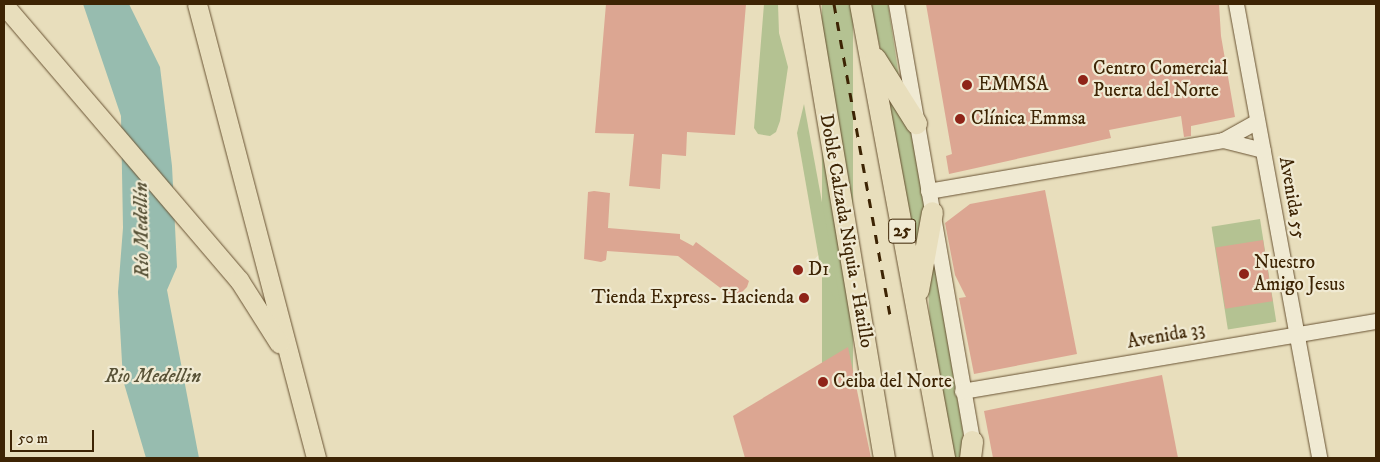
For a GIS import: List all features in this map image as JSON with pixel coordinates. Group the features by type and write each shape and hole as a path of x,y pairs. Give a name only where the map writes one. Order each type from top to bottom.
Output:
{"highway":[{"name":"Doble Calzada Niquia - Hatillo","path":"808,4 884,458"},
{"name":"25","path":"860,4 944,458"},
{"path":"868,46 916,123"},
{"path":"916,303 932,212"}],"main road":[{"path":"197,4 316,458"},
{"path":"4,5 239,280 266,318 293,367"}],"street":[{"path":"896,4 971,450"},
{"name":"Avenida 55","path":"1236,4 1319,458"},
{"path":"928,191 1223,140 1257,121"},
{"path":"1223,140 1263,150"},
{"name":"Avenida 33","path":"962,391 1376,321"}],"green space":[{"path":"764,4 778,4 779,33 788,67 780,121 776,132 770,136 758,134 754,128"},
{"path":"822,4 853,4 853,458 822,458"},
{"path":"870,4 888,4 901,91 884,65"},
{"path":"888,100 910,124 927,216 917,258"},
{"path":"804,104 841,306 823,282 797,133"},
{"path":"1260,219 1276,322 1228,329 1212,227"},
{"path":"933,254 963,432 962,458 951,458 931,347 928,284"}],"water":[{"name":"Rio Medellin","path":"83,4 129,4 160,67 172,166 177,267 167,290 199,458 146,458 123,380 118,292 123,228 121,116"}],"building":[{"path":"606,4 746,4 735,135 687,132 686,156 662,154 660,189 629,186 634,134 595,133"},
{"name":"Centro Comercial Puerta del Norte","path":"926,4 1219,4 1221,36 1235,117 1191,126 1191,136 1184,137 1181,116 1109,130 1111,138 949,174 946,156 952,154"},
{"path":"1045,190 1077,354 974,374 959,298 966,297 955,275 945,223 970,204"},
{"path":"588,192 610,193 608,228 680,234 680,239 693,246 696,242 749,281 747,287 735,299 678,256 607,251 606,260 601,262 584,259"},
{"name":"Nuestro Amigo Jesus","path":"1263,240 1273,301 1225,309 1216,248"},
{"name":"Ceiba del Norte","path":"848,347 871,458 745,458 733,416"},
{"path":"1162,375 1178,458 993,458 984,411"}],"railway":[{"path":"834,4 890,314"}],"place":[{"name":"Centro Comercial Puerta del Norte","path":"1083,80"},
{"name":"EMMSA","path":"967,85"},
{"name":"Clínica Emmsa","path":"960,119"},
{"name":"D1","path":"798,270"},
{"name":"Nuestro Amigo Jesus","path":"1244,274"},
{"name":"Tienda Express- Hacienda","path":"804,298"},
{"name":"Ceiba del Norte","path":"823,382"}],"water label":[{"name":"Río Medellín","path":"142,230"}]}
